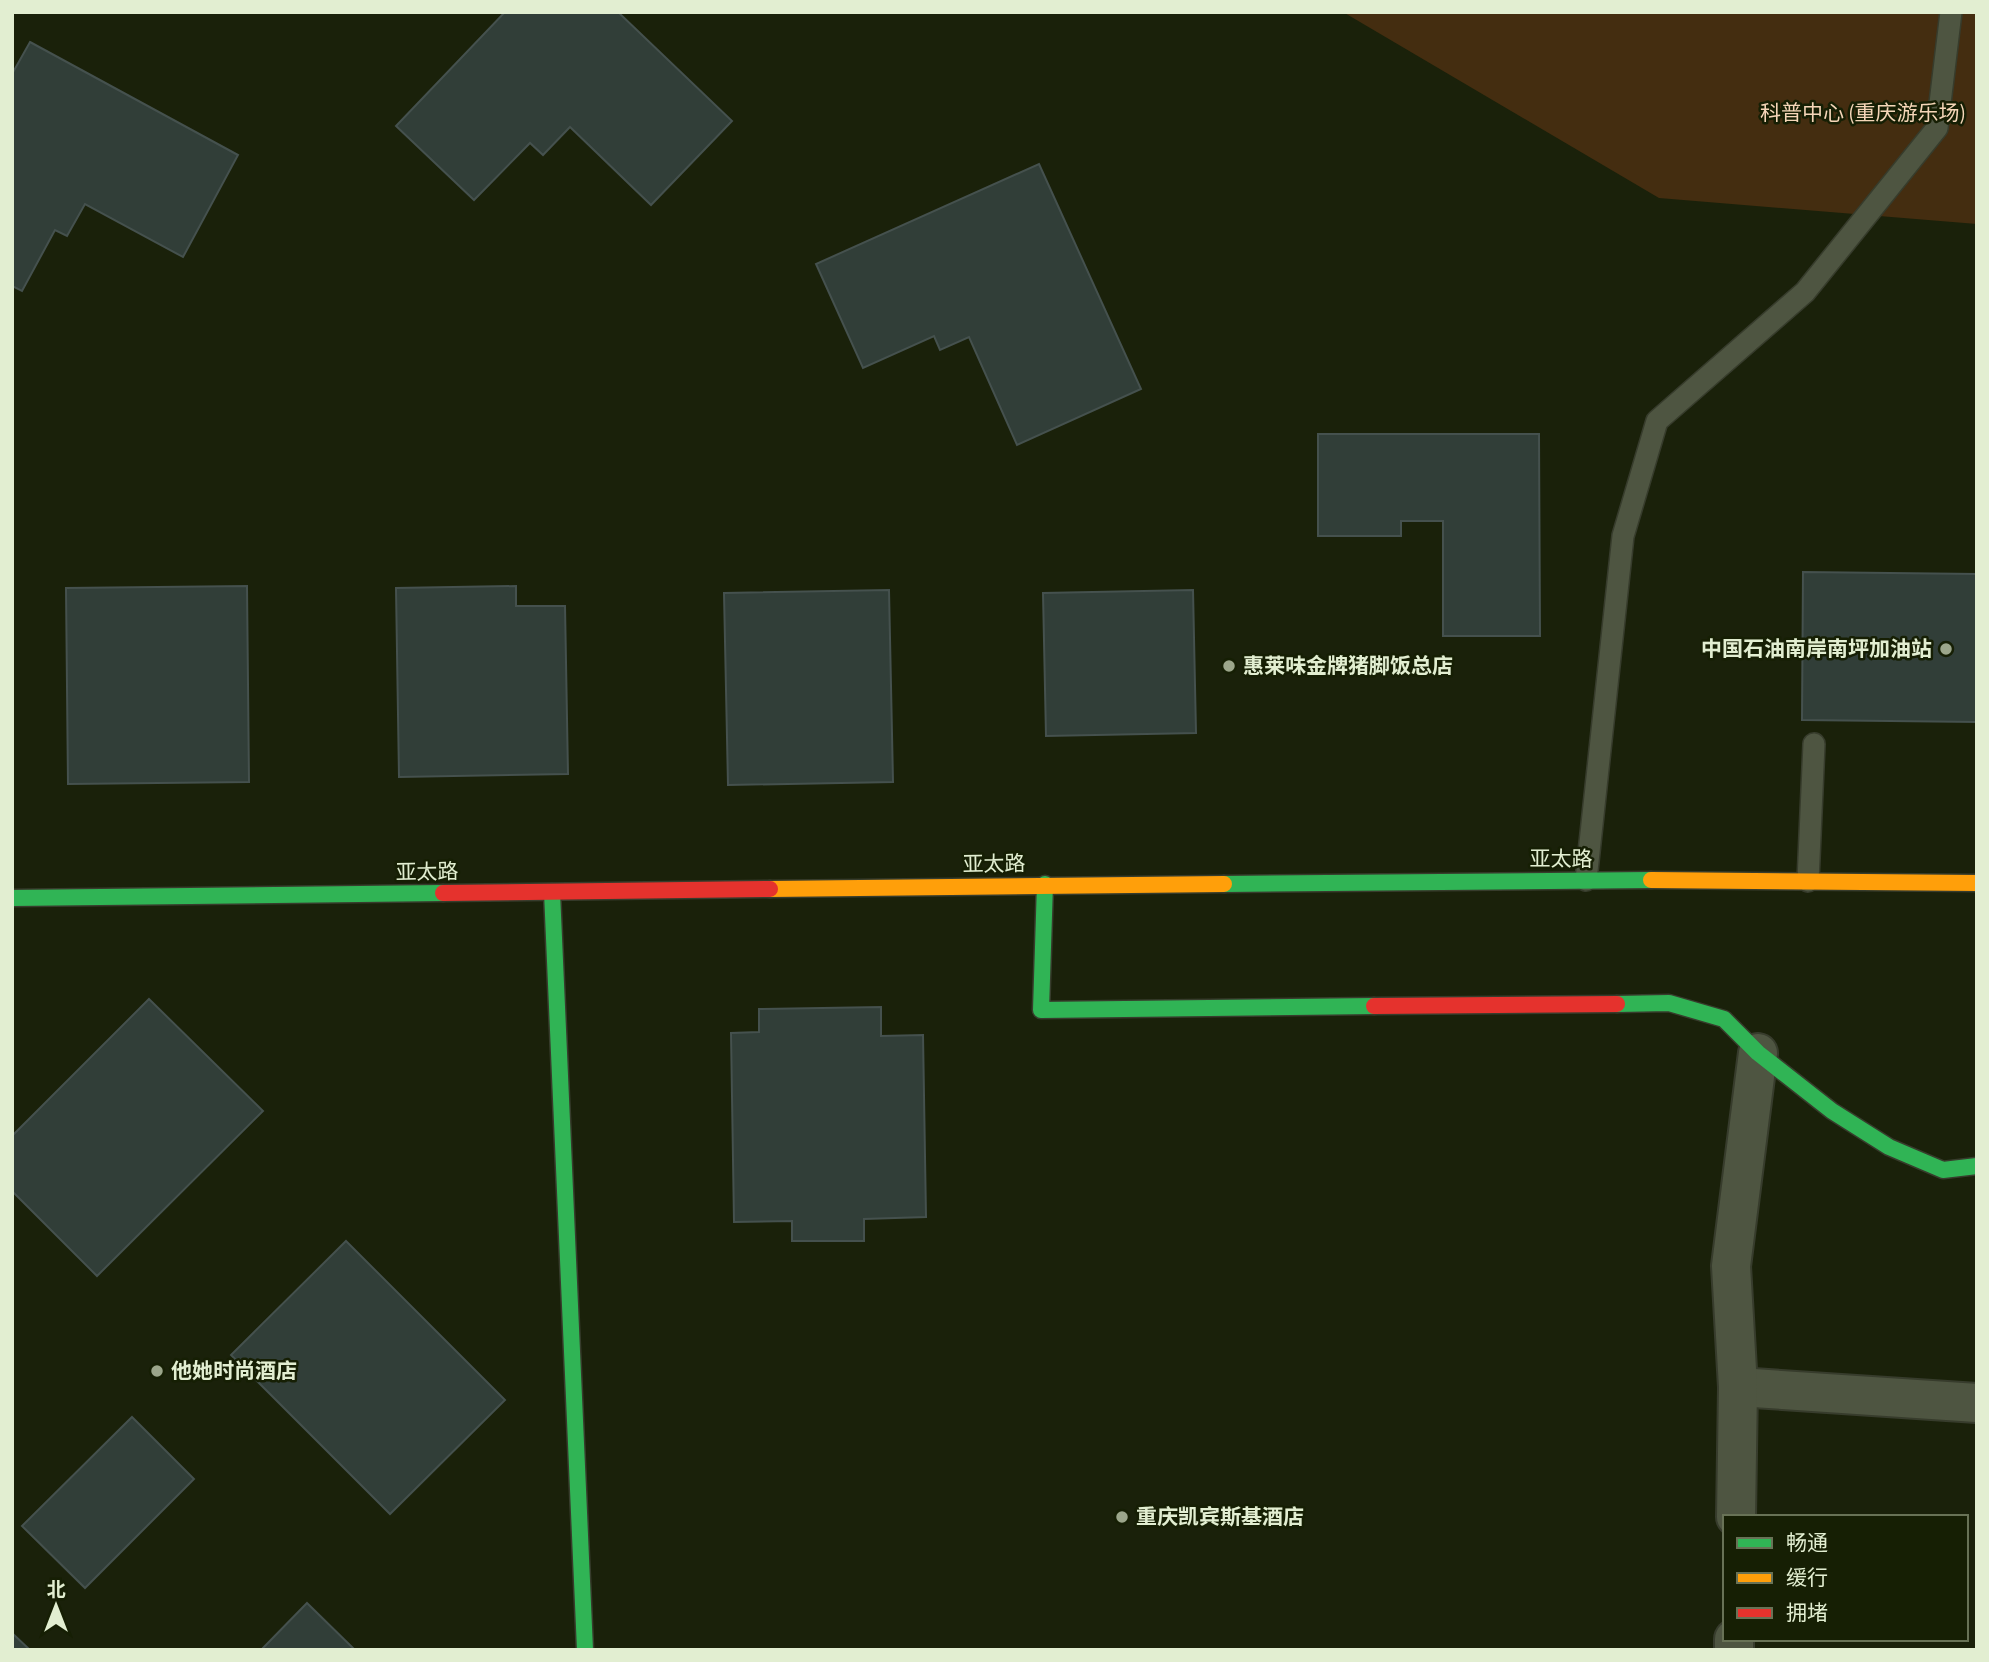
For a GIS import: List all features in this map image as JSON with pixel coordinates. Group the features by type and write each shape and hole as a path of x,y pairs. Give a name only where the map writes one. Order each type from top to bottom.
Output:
{"street":[{"name":"亚太路","path":"12,898 1045,884 1586,880 1977,883"},
{"path":"1045,884 1041,1010 1669,1003 1724,1019 1758,1053 1832,1111 1889,1147 1943,1170 1977,1166"},
{"path":"552,892 585,1650"},
{"path":"1736,1515 1738,1387 1731,1266 1758,1053"},
{"path":"1738,1387 1977,1404"}],"lane":[{"path":"1586,880 1623,536 1657,421 1805,292 1937,128 1951,12"},
{"path":"1808,881 1814,744"}],"green space":[{"name":"科普中心 (重庆游乐场)","path":"1343,12 1977,12 1977,224 1659,198"}],"building":[{"path":"505,12 618,12 732,121 651,205 570,127 543,155 530,143 474,200 396,126"},
{"path":"30,42 238,155 183,257 85,204 67,236 55,230 22,291 12,286 12,74"},
{"path":"1039,164 1141,389 1017,445 969,337 940,350 934,336 863,368 816,264"},
{"path":"1318,434 1539,434 1540,636 1443,636 1443,521 1401,521 1401,536 1318,536"},
{"path":"1803,572 1977,574 1977,722 1802,720"},
{"path":"247,586 249,782 68,784 66,588"},
{"path":"516,586 516,606 565,606 568,774 399,777 396,588"},
{"path":"889,590 893,782 728,785 724,593"},
{"path":"1193,590 1196,733 1046,736 1043,593"},
{"path":"149,999 263,1111 97,1276 12,1191 12,1136"},
{"path":"881,1007 881,1036 923,1035 926,1217 864,1219 864,1241 792,1241 792,1221 734,1222 731,1033 759,1032 759,1009"},
{"path":"346,1241 505,1400 390,1514 231,1355"},
{"path":"132,1417 194,1479 85,1588 22,1526"},
{"path":"307,1603 355,1650 261,1650"},
{"path":"12,1633 30,1650 12,1650"}],"traffic: fast":[{"path":"1224,884 1651,880"},
{"path":"1045,884 1041,1010 1374,1006"},
{"path":"552,892 585,1650"},
{"path":"12,898 443,893"},
{"path":"1617,1004 1669,1003 1724,1019 1758,1053 1832,1111 1889,1147 1943,1170 1977,1166"}],"traffic: slow":[{"path":"1651,880 1977,883"},
{"path":"770,889 1224,884"}],"traffic: jam":[{"path":"443,893 770,889"},
{"path":"1374,1006 1617,1004"}],"place":[{"name":"中国石油南岸南坪加油站","path":"1946,649"},
{"name":"惠莱味金牌猪脚饭总店","path":"1229,666"},
{"name":"他她时尚酒店","path":"157,1371"},
{"name":"重庆凯宾斯基酒店","path":"1122,1517"}]}
